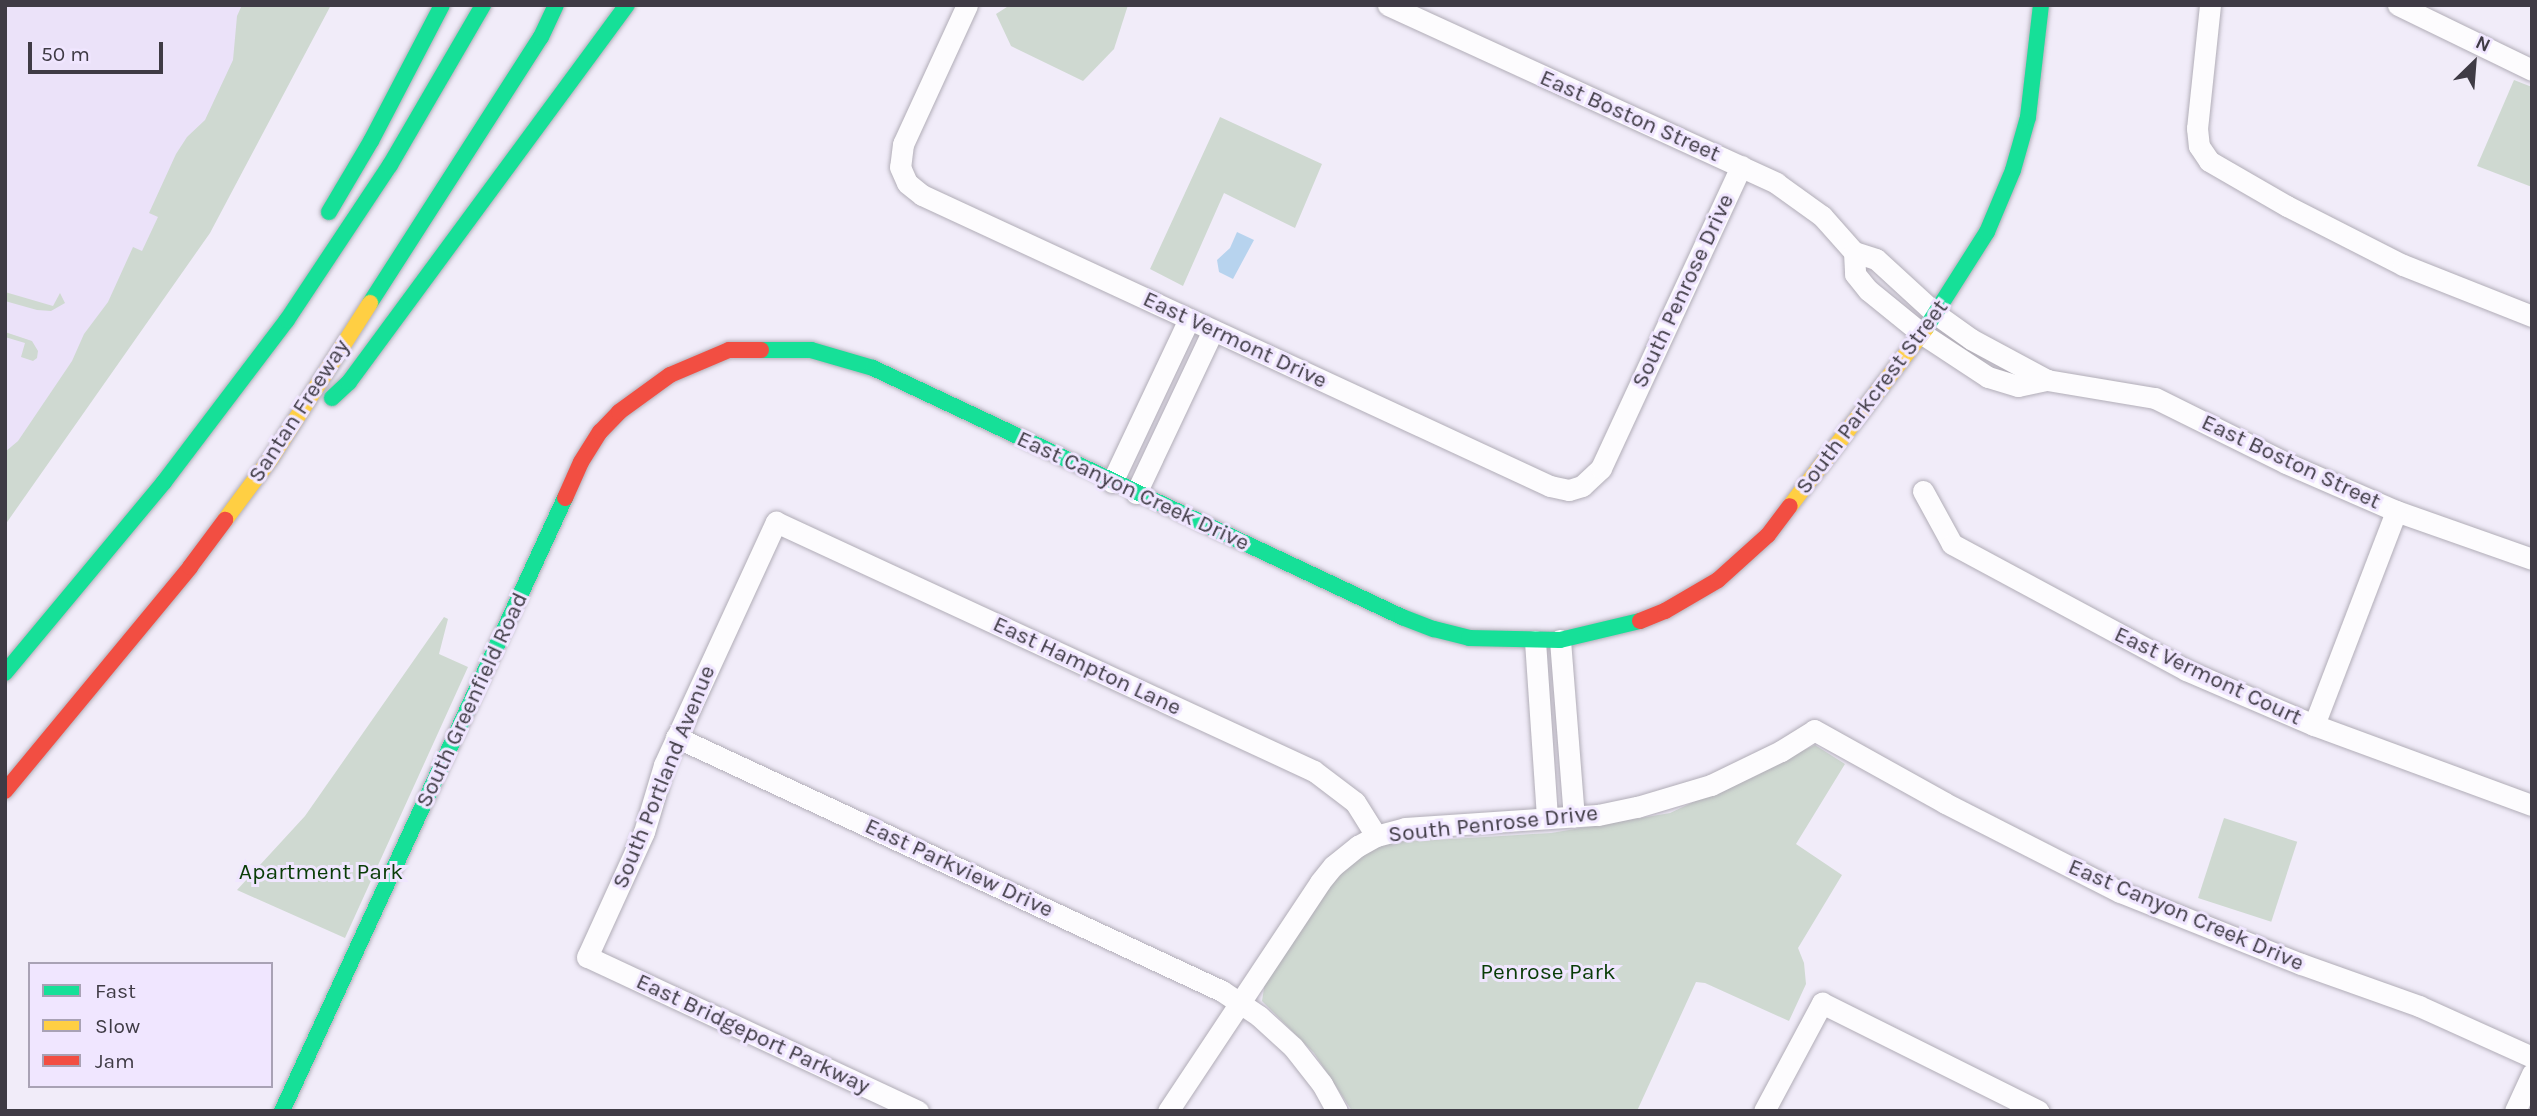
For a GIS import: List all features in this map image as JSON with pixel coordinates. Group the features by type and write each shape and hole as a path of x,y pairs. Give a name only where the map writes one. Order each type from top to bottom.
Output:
{"main road":[{"path":"318,231 371,141 442,5"},
{"path":"5,673 164,482 301,298 390,165 483,5"},
{"name":"Santan Freeway","path":"5,791 190,567 271,458 541,37 556,5"},
{"path":"271,458 349,382 627,5"},
{"name":"South Parkcrest Street","path":"1535,641 1560,640 1615,629 1665,611 1718,580 1768,535 1936,314 1987,232 2023,139 2034,82 2041,5"},
{"name":"East Canyon Creek Drive","path":"729,350 811,350 873,368 1412,621 1469,638 1535,641"},
{"name":"South Greenfield Road","path":"282,1111 581,462 600,432 637,398 670,375 729,350"},
{"path":"164,482 222,379"}],"street":[{"name":"East Vermont Drive","path":"967,5 903,144 900,167 907,183 922,195 1550,486 1569,490 1582,486"},
{"name":"East Boston Street","path":"1388,5 1741,166 1799,198 1822,216 1854,252 1876,259 1936,314 1981,345 2047,380 2163,401 2286,464 2396,511 2532,559"},
{"path":"2210,5 2197,128 2203,152 2214,165 2403,265 2532,316"},
{"path":"2398,5 2532,70"},
{"name":"South Penrose Drive","path":"1582,486 1601,468 1741,166"},
{"name":"East Boston Street","path":"1854,252 1855,274 1868,289 1922,333 1988,377 2018,386 2047,380"},
{"path":"1112,482 1189,319"},
{"path":"1136,493 1213,330"},
{"name":"East Vermont Court","path":"1923,491 1952,544 2186,670 2314,725 2532,805"},
{"path":"2314,725 2396,511"},
{"name":"South Portland Avenue","path":"587,957 644,832 664,765 676,737 776,522"},
{"name":"East Hampton Lane","path":"776,522 1314,771 1340,788 1355,802 1376,836"},
{"path":"1560,640 1574,816"},
{"path":"1535,641 1547,818"},
{"name":"South Penrose Drive","path":"1168,1111 1326,874 1349,852 1376,836 1405,828 1574,816 1637,807 1711,785 1782,751 1814,730"},
{"name":"East Canyon Creek Drive","path":"1814,730 1945,803 2120,892 2301,964 2419,1006 2532,1057"},
{"name":"East Parkview Drive","path":"676,737 1202,981 1240,1002 1293,1047 1322,1084 1337,1111"},
{"name":"East Bridgeport Parkway","path":"587,957 918,1111"},
{"path":"1764,1111 1822,1003 2039,1111"},
{"path":"2515,1111 2532,1074"}],"shaded area":[{"path":"5,5 330,5 5,525"}],"green space":[{"path":"242,5 331,5 210,233 5,525 5,452 18,441 72,361 84,334 108,302 133,247 142,251 158,217 149,213 176,154 187,137 205,120 233,60 237,16"},
{"path":"1010,5 1128,5 1114,49 1083,81 1011,46 996,14"},
{"path":"2514,80 2532,87 2532,187 2477,166"},
{"path":"1220,117 1322,164 1295,228 1224,193 1183,286 1150,269"},
{"path":"5,292 53,306 60,293 65,303 51,311 37,310 5,301"},
{"path":"5,332 32,341 38,351 37,358 33,361 21,357 25,343 5,337"},
{"name":"Apartment Park","path":"444,617 448,619 439,654 468,667 345,938 237,890 305,816"},
{"name":"Penrose Park","path":"1815,745 1845,764 1796,844 1842,875 1798,948 1804,963 1806,984 1789,1021 1705,983 1696,982 1637,1111 1352,1111 1314,1053 1262,1001 1265,982 1323,892 1369,840 1418,841 1551,833 1670,813"},
{"path":"2224,818 2297,842 2271,922 2198,898"}],"water":[{"path":"1237,232 1254,240 1233,279 1219,272 1217,260 1230,248"}],"traffic: fast":[{"path":"329,212 371,141 442,5"},
{"path":"5,673 164,482 287,320 390,165 483,5"},
{"path":"370,303 541,37 556,5"},
{"path":"332,398 349,382 627,5"},
{"path":"1926,328 1987,232 2013,170 2028,117 2041,5"},
{"path":"761,350 811,350 873,368 1402,617 1434,629 1469,638 1560,640 1640,621"},
{"path":"282,1111 565,498"}],"traffic: slow":[{"path":"225,520 271,458 370,303"},
{"path":"1790,506 1926,328"}],"traffic: jam":[{"path":"565,498 581,462 600,432 619,412 670,375 729,350 761,350"},
{"path":"1640,621 1665,611 1718,580 1768,535 1790,506"},
{"path":"5,791 190,567 225,520"}]}
